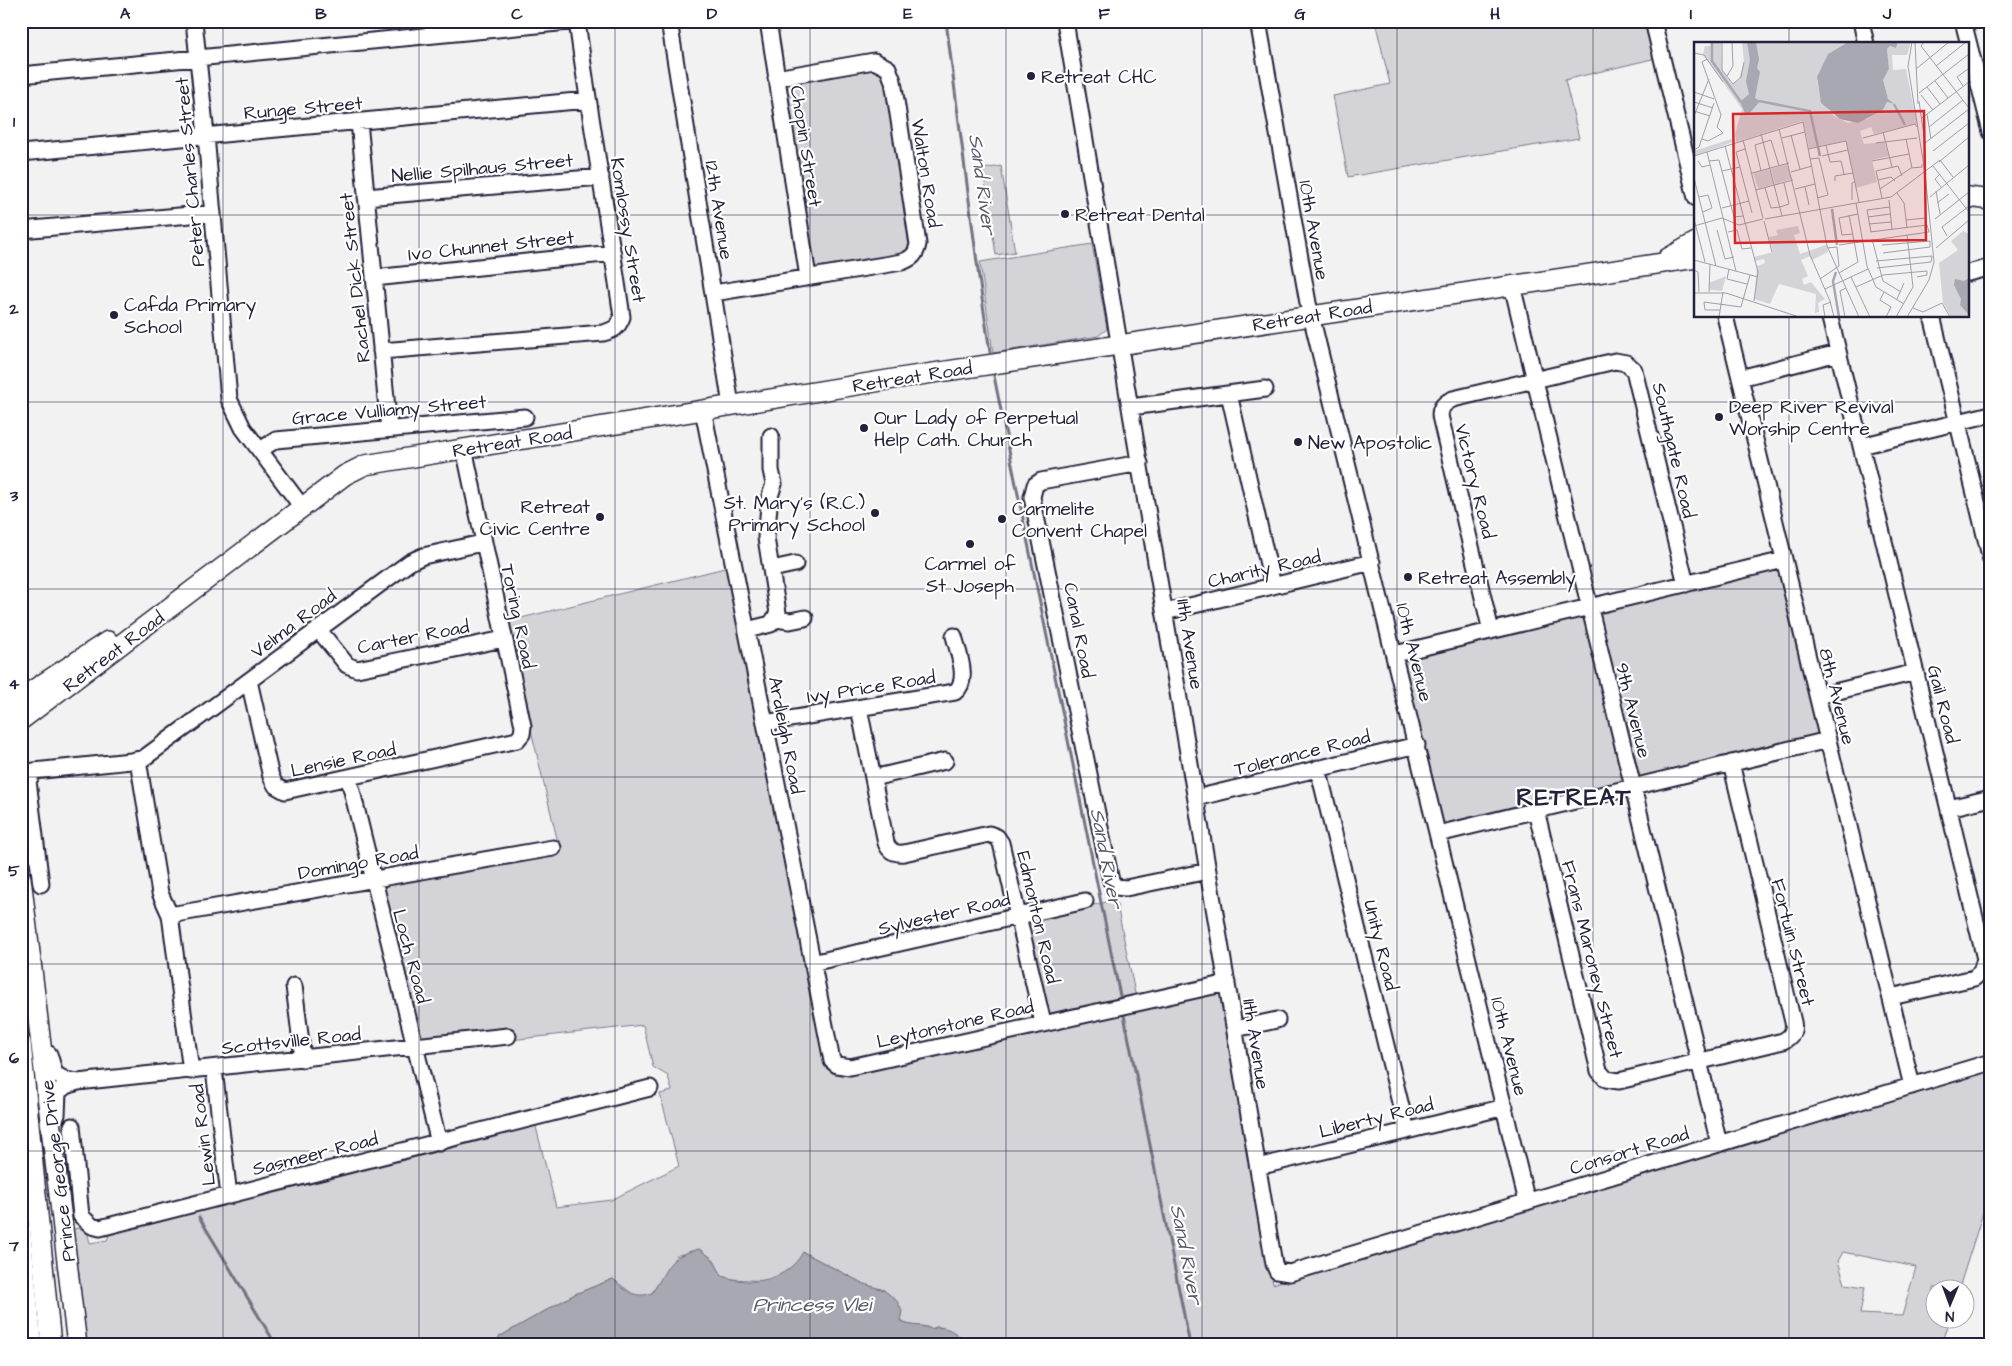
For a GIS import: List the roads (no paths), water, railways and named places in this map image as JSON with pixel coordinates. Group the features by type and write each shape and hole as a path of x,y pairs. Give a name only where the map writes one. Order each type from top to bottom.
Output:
{"main road":[{"path":"1970,197 1991,200"},
{"name":"Retreat Road","path":"1655,263 1694,246"},
{"name":"Retreat Road","path":"21,720 204,579 345,474 359,467 464,448 992,364 1694,258"},
{"name":"Retreat Road","path":"21,698 204,579"},
{"path":"21,684 46,681"},
{"name":"Prince George Drive","path":"21,878 58,1172 77,1345"},
{"name":"Prince George Drive","path":"21,1042 51,1345"}],"street":[{"name":"Peter Charles Street","path":"194,21 229,399 237,418 302,507"},
{"path":"21,75 578,21"},
{"name":"Komlossy Street","path":"381,351 603,333 613,330 619,324 622,316 601,177 587,100 578,21"},
{"name":"12th Avenue","path":"669,21 731,405"},
{"name":"Chopin Street","path":"768,21 808,277"},
{"name":"11th Avenue","path":"1064,21 1121,346 1274,1266 1279,1272"},
{"name":"10th Avenue","path":"1258,21 1312,315 1527,1202"},
{"path":"1653,21 1694,190"},
{"path":"1861,21 1866,42"},
{"path":"1963,21 1968,42"},
{"path":"1970,49 1991,132"},
{"name":"Walton Road","path":"714,293 902,262 912,258 917,251 918,244 892,81 888,68 874,61 776,78"},
{"name":"Runge Street","path":"21,152 587,100"},
{"name":"Rachel Dick Street","path":"358,122 389,429"},
{"name":"Nellie Spilhaus Street","path":"366,197 601,177"},
{"path":"21,230 213,213"},
{"name":"Ivo Chunnet Street","path":"374,278 613,253"},
{"path":"1970,273 1991,268"},
{"name":"9th Avenue","path":"1512,285 1588,607 1719,1144"},
{"name":"8th Avenue","path":"1725,318 1912,1086"},
{"name":"Gail Road","path":"1830,318 1985,964 1981,972 1974,978 1891,997"},
{"path":"1932,318 1991,560"},
{"path":"1740,378 1838,353"},
{"name":"Southgate Road","path":"1534,380 1615,361 1626,363 1634,370 1686,584"},
{"name":"Victory Road","path":"1491,631 1440,420 1440,411 1445,403 1452,399 1534,380"},
{"path":"1131,407 1265,388"},
{"path":"1229,394 1273,586"},
{"name":"Ardleigh Road","path":"703,410 830,1056 837,1064"},
{"path":"1861,446 1991,414"},
{"name":"Grace Vulliamy Street","path":"260,450 276,440 525,417"},
{"path":"747,630 768,625 776,618 778,613 766,538 770,496 774,484 771,470 771,436"},
{"name":"Toring Road","path":"464,448 482,543 523,726 522,734"},
{"name":"Canal Road","path":"1140,463 1041,481 1035,485 1032,493 1110,878 1116,887 1126,888 1208,871"},
{"name":"Velma Road","path":"41,884 29,787 30,775 40,769 138,760 149,755 416,558 482,543"},
{"path":"1395,654 1784,560"},
{"name":"Charity Road","path":"1165,612 1372,562"},
{"path":"772,569 795,564"},
{"path":"776,618 794,620 805,618"},
{"name":"Carter Road","path":"318,629 346,665 357,669 504,638"},
{"name":"Ivy Price Road","path":"764,723 951,694 958,690 963,679 954,636"},
{"path":"1818,696 1916,672"},
{"name":"Lensie Road","path":"249,681 271,777 276,786 286,791 510,744 522,734"},
{"name":"Edmonton Road","path":"859,708 886,843 892,851 904,853 985,835 997,837 1002,846 1043,1023"},
{"path":"1438,834 1828,740"},
{"name":"Tolerance Road","path":"1196,798 1417,745"},
{"path":"138,760 160,893 170,916 191,1071"},
{"path":"873,778 945,762"},
{"name":"Fortuin Street","path":"1699,1061 1783,1041 1790,1036 1794,1028 1731,763"},
{"name":"Unity Road","path":"1318,768 1407,1131"},
{"name":"Loch Road","path":"348,779 439,1143"},
{"path":"1949,808 1991,798"},
{"name":"Frans Maroney Street","path":"1536,810 1601,1074 1610,1081 1619,1081 1699,1061"},
{"name":"Domingo Road","path":"170,916 553,848"},
{"name":"Sylvester Road","path":"812,963 1085,901"},
{"name":"Leytonstone Road","path":"837,1064 850,1067 1227,983"},
{"path":"294,986 303,1059"},
{"name":"Scottsville Road","path":"38,1016 47,1042 53,1071 59,1077 78,1082"},
{"path":"1235,1029 1277,1020"},
{"name":"Scottsville Road","path":"58,1172 56,1096 62,1088 78,1082 214,1069 508,1036"},
{"name":"Consort Road","path":"1279,1272 1290,1273 1991,1062"},
{"name":"Lewin Road","path":"214,1069 229,1196"},
{"name":"Sasmeer Road","path":"72,1126 80,1212 83,1219 92,1226 100,1228 650,1088"},
{"name":"Liberty Road","path":"1258,1167 1504,1107"},
{"path":"21,1213 25,1285 34,1345"}],"water":[{"name":"Princess Vlei","path":"699,1249 713,1259 722,1276 745,1281 768,1279 788,1270 803,1252 864,1284 884,1290 897,1301 902,1311 900,1321 931,1329 947,1329 956,1333 968,1345 492,1345 499,1337 575,1294 613,1279 631,1293 646,1295 652,1293 674,1260 688,1252"}],"waterway":[{"name":"Sand River","path":"946,21 990,352"},
{"name":"Sand River","path":"994,376 1121,1001"},
{"name":"Sand River","path":"1123,1010 1190,1345"},
{"path":"199,1217 276,1345"}],"place":[{"name":"Retreat CHC","path":"1031,76"},
{"name":"Retreat Dental","path":"1065,214"},
{"name":"Cafda Primary School","path":"114,315"},
{"name":"Deep River Revival Worship Centre","path":"1719,417"},
{"name":"Our Lady of Perpetual Help Cath. Church","path":"864,428"},
{"name":"New Apostolic","path":"1298,442"},
{"name":"St. Mary's (R.C.) Primary School","path":"875,513"},
{"name":"Retreat Civic Centre","path":"600,517"},
{"name":"Carmelite Convent Chapel","path":"1002,519"},
{"name":"Carmel of St Joseph","path":"970,544"},
{"name":"Retreat Assembly","path":"1408,577"}],"district":[{"name":"RETREAT","path":"1574,797"}]}
